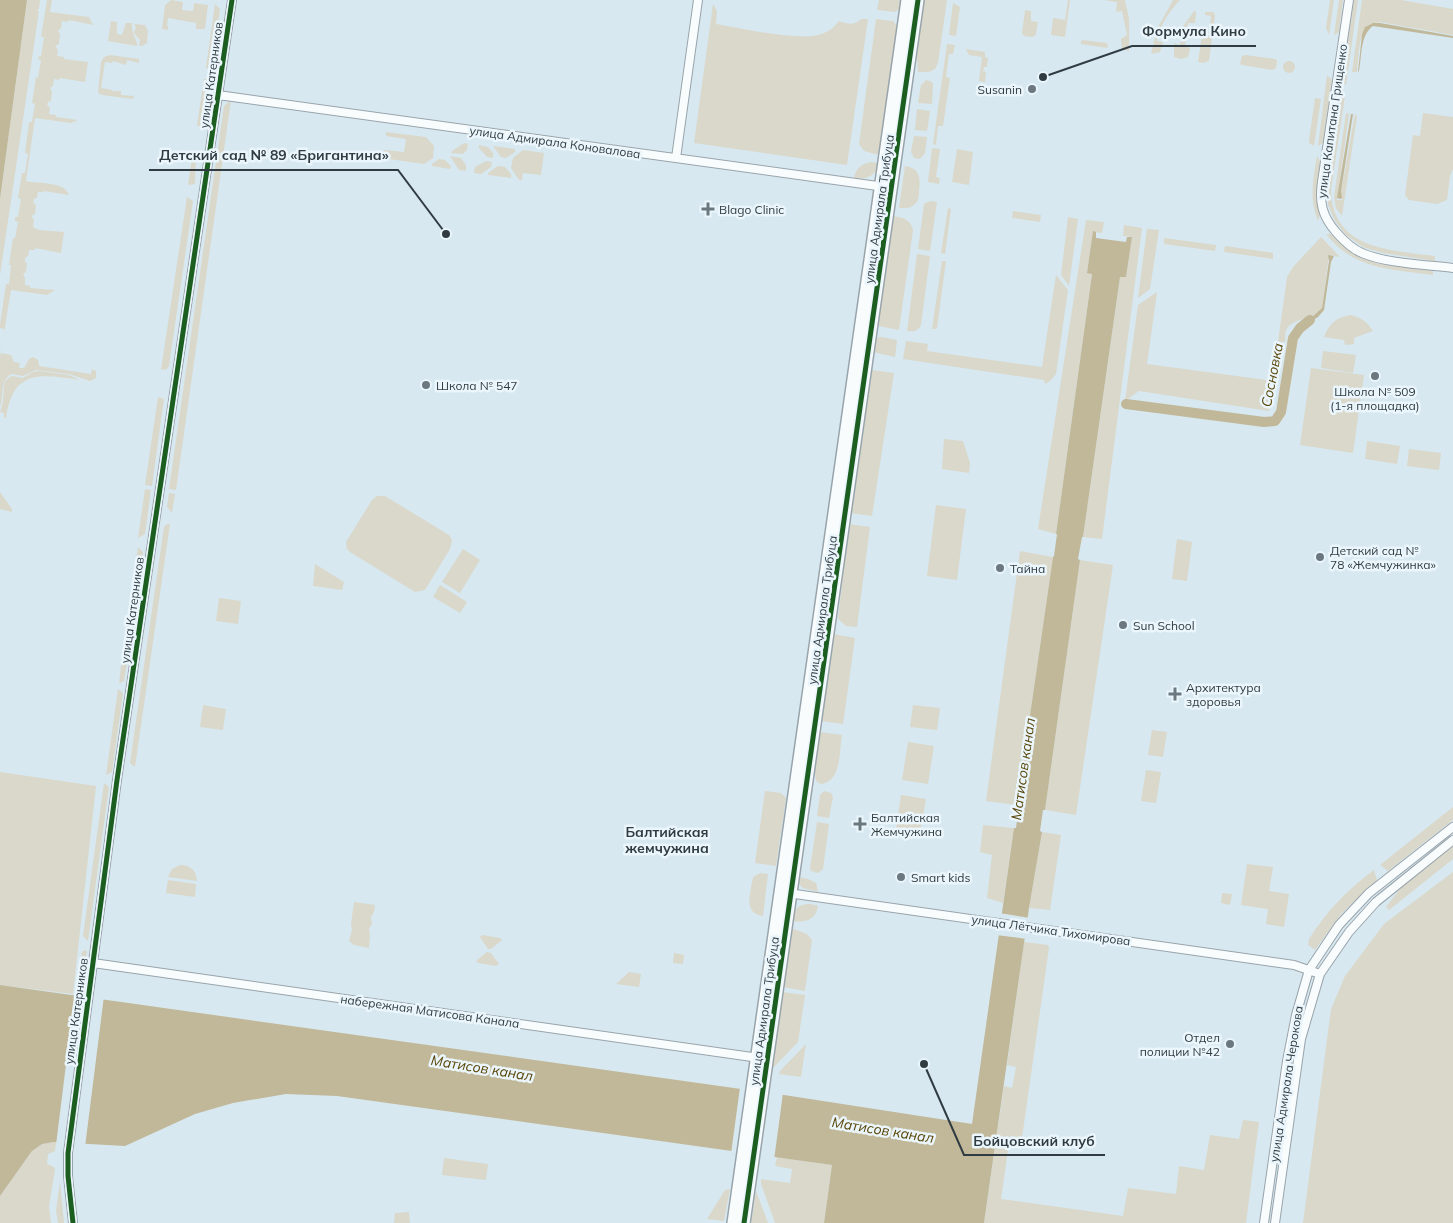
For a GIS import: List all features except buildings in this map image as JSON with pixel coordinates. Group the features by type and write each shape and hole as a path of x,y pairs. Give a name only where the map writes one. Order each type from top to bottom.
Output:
{"street":[{"name":"улица Катерников","path":"73,1223 68,1176 68,1153 89,989 232,0"},
{"path":"676,158 698,0"},
{"name":"улица Адмирала Трибуца","path":"886,188 906,0"},
{"name":"улица Адмирала Трибуца","path":"744,1223 748,1160 886,188 918,0"},
{"name":"улица Капитана Грищенко","path":"1349,0 1320,198 1322,209 1329,224 1350,246 1366,255 1381,259 1453,268"},
{"name":"улица Адмирала Коновалова","path":"218,94 886,188"},
{"name":"улица Адмирала Черокова","path":"1264,1223 1287,1061 1296,1016 1309,970 1339,925 1368,893 1453,827"},
{"name":"улица Адмирала Черокова","path":"1275,1223 1301,1040 1320,974 1348,932 1376,902 1453,840"},
{"name":"улица Лётчика Тихомирова","path":"786,893 1237,956 1294,965 1320,974"},
{"name":"набережная Матисова Канала","path":"93,962 763,1059"},
{"name":"улица Адмирала Трибуца","path":"733,1223 748,1160"}],"shaded area":[{"path":"27,0 40,0 39,9 36,10 39,11 0,275 0,199"},
{"path":"47,0 52,0 50,12 89,17 93,25 69,20 68,22 62,21 61,28 58,31 60,34 59,44 55,46 58,50 57,56 64,57 64,59 88,62 85,82 60,78 59,80 54,79 53,86 50,88 52,92 51,101 47,105 50,108 49,114 56,115 56,117 78,120 71,123 35,118 26,181 57,185 62,187 69,195 44,191 38,192 37,198 33,202 36,205 35,214 31,216 34,220 33,227 39,230 64,232 61,253 35,248 35,250 29,250 28,256 25,258 27,263 26,272 23,274 25,285 30,286 30,288 55,290 47,295 11,290 4,333 4,329 0,328 0,325 6,284 9,284 11,265 9,265 13,238 15,238 18,222 15,221 15,217 18,217 21,199 18,198 22,173 25,173 28,154 25,153 29,122 32,122 35,104 32,103 41,60 38,59 41,56 44,37 41,37"},
{"path":"171,0 183,2 182,10 193,11 194,3 208,5 205,29 196,29 196,23 168,18 168,30 162,29 165,5"},
{"path":"879,0 901,0 900,8 895,12 877,10"},
{"path":"923,0 947,0 938,63 935,69 929,72 918,72 916,47"},
{"path":"1068,0 1070,0 1065,37 1051,35 1053,18 1065,20"},
{"path":"1104,0 1125,0 1129,19 1129,51 1122,49 1121,39 1127,35 1122,11 1116,12 1117,2"},
{"path":"1173,0 1180,0 1160,29 1157,41 1163,42 1160,52 1151,54 1157,29"},
{"path":"1330,0 1334,0 1329,35 1326,28"},
{"path":"1339,0 1343,0 1339,32 1334,35"},
{"path":"1354,0 1358,0 1346,85 1342,83"},
{"path":"1362,0 1401,0 1453,9 1453,35 1380,22 1370,24 1365,28 1361,36 1357,72 1352,72"},
{"path":"953,3 960,7 956,36 949,35"},
{"path":"215,4 220,9 212,69 206,68"},
{"path":"713,4 717,11 716,24 787,36 815,36 828,31 839,21 851,24 861,19 868,19 847,165 694,143"},
{"path":"1025,10 1031,11 1031,21 1038,22 1036,34 1033,37 1024,36 1022,33"},
{"path":"1195,10 1195,23 1188,23 1185,46 1190,48 1188,57 1181,59 1174,57 1174,43 1179,45 1184,37 1180,33 1181,29"},
{"path":"1205,12 1213,12 1215,15 1209,61 1203,63 1198,62 1202,35 1209,36 1211,16 1205,15"},
{"path":"876,19 893,21 897,26 879,155 864,151 859,144"},
{"path":"111,21 117,22 117,34 122,35 126,23 132,23 137,46 108,41"},
{"path":"134,24 145,25 148,31 147,43 142,46 139,46 140,40 134,33 136,27"},
{"path":"1083,40 1107,43 1108,46 1107,48 1081,44"},
{"path":"947,44 955,45 953,54 949,54 946,77 950,78 943,126 938,126 936,145 933,144"},
{"path":"966,49 985,52 985,57 988,58 987,67 984,67 983,71 986,72 985,82 979,81 982,57 969,55"},
{"path":"110,55 139,59 139,63 127,60 126,65 113,61 112,63 105,62 101,88 121,91 121,95 134,96 133,99 98,93 101,62 104,57"},
{"path":"1242,56 1275,59 1277,60 1276,68 1272,70 1242,65 1240,64"},
{"path":"1291,61 1294,62 1294,72 1287,73 1284,72 1283,65 1284,62"},
{"path":"1327,75 1332,80 1323,143 1318,146"},
{"path":"204,79 211,79 206,113 201,128 197,125"},
{"path":"926,80 933,83 932,104 918,103 921,85"},
{"path":"1345,96 1331,190 1334,210 1341,225 1353,236 1367,243 1400,252 1435,256 1435,261 1383,253 1363,247 1346,235 1335,221 1328,205 1327,189 1340,97"},
{"path":"1315,98 1321,99 1314,146 1309,143 1309,140"},
{"path":"231,100 176,490 169,489 224,106"},
{"path":"917,109 930,111 927,131 915,130"},
{"path":"1346,113 1349,114 1337,200 1342,200 1341,192 1355,114 1357,116 1342,216 1336,208 1334,197"},
{"path":"1423,113 1453,117 1453,169 1450,176 1447,200 1437,204 1409,200 1405,195 1413,135 1420,136"},
{"path":"386,132 426,137 434,146 433,158 424,164 382,158 384,150 404,152 406,139 386,136"},
{"path":"914,136 927,137 925,153 920,159 914,158 911,152"},
{"path":"464,143 468,144 467,150 463,154 451,153 452,151"},
{"path":"479,145 488,147 493,153 493,158 487,157 479,148"},
{"path":"493,146 515,149 515,152 506,158 501,157"},
{"path":"932,148 940,149 936,177 940,178 939,184 928,182"},
{"path":"957,149 973,152 969,185 952,182"},
{"path":"523,150 544,153 541,175 523,173 522,180 519,180 511,168 513,158"},
{"path":"196,156 195,184 188,185 192,158"},
{"path":"450,156 461,158 466,165 466,171 459,170"},
{"path":"1317,156 1320,161 1316,195 1320,215 1318,221 1313,205 1313,181"},
{"path":"439,159 445,160 451,166 450,169 432,166"},
{"path":"486,161 492,162 491,167 481,174 474,173 475,167"},
{"path":"871,162 878,163 873,174 866,178 854,179 859,167"},
{"path":"498,166 505,167 511,174 511,178 488,175"},
{"path":"905,166 910,167 918,174 920,181 919,196 917,202 912,206 899,208"},
{"path":"187,197 193,201 169,366 167,369 161,370"},
{"path":"930,201 937,202 930,251 918,249 924,204"},
{"path":"948,208 951,209 945,254 941,253"},
{"path":"1013,211 1041,215 1040,222 1012,218"},
{"path":"893,216 906,220 913,230 899,330 878,326"},
{"path":"1068,217 1078,219 1069,286 1061,275"},
{"path":"1086,220 1104,222 1102,233 1093,232 1087,272 1092,273 1056,534 1038,529"},
{"path":"1124,225 1142,228 1102,539 1083,537 1120,277 1126,277 1132,237 1123,236"},
{"path":"1147,229 1159,230 1150,289 1138,298"},
{"path":"1326,234 1331,234 1352,253 1364,259 1383,264 1433,271 1433,275 1374,266 1349,255"},
{"path":"1321,237 1340,257 1329,255 1322,308 1314,315 1288,327 1285,342 1278,342 1287,277 1293,267"},
{"path":"1164,238 1216,245 1215,251 1164,244"},
{"path":"1225,246 1273,253 1273,259 1224,252"},
{"path":"917,254 930,256 921,325 916,331 907,331"},
{"path":"942,261 946,261 937,328 932,329"},
{"path":"1056,275 1068,290 1056,374 1045,384 1044,380 903,359 906,341 928,344 927,351 1042,367"},
{"path":"1157,292 1147,364 1273,381 1269,411 1139,391 1125,401 1138,305"},
{"path":"1351,315 1364,321 1373,331 1354,338 1354,344 1345,345 1344,340 1324,337 1328,328 1334,322 1342,317"},
{"path":"882,337 897,340 895,357 873,352 875,338"},
{"path":"2,344 1,353 11,355 14,362 20,363 19,368 24,368 29,359 33,357 38,360 39,366 91,374 92,369 96,371 96,378 90,381 69,374 36,370 23,376 11,374 5,380 0,407 0,358"},
{"path":"1323,351 1356,355 1353,373 1321,368"},
{"path":"1311,368 1364,375 1353,453 1300,445"},
{"path":"872,370 894,373 872,516 850,513"},
{"path":"39,371 69,375 80,380 41,376 31,378 22,383 15,391 6,418 4,418 4,413 0,412 6,380 12,376 23,378"},
{"path":"158,397 164,399 152,486 145,485"},
{"path":"944,439 963,441 970,463 969,473 942,469"},
{"path":"1367,441 1400,446 1397,464 1365,459"},
{"path":"1409,449 1441,453 1439,470 1407,466"},
{"path":"145,489 151,490 145,534 138,538"},
{"path":"0,492 12,509 12,512 0,509"},
{"path":"169,493 175,494 172,513 167,507"},
{"path":"377,496 385,496 449,535 452,540 450,549 425,590 415,592 347,549 346,542 372,500"},
{"path":"936,505 966,509 957,580 927,576"},
{"path":"170,524 135,767 130,763 164,527"},
{"path":"849,524 870,527 857,627 846,626 838,619"},
{"path":"1177,539 1192,542 1187,581 1172,579"},
{"path":"138,547 143,552 130,641 124,643"},
{"path":"463,549 480,560 460,593 442,582"},
{"path":"1020,551 1053,557 1017,805 986,801"},
{"path":"1080,560 1113,565 1076,815 1045,810"},
{"path":"315,564 344,582 342,590 313,586"},
{"path":"440,585 467,602 460,613 433,597"},
{"path":"219,598 241,601 238,624 216,621"},
{"path":"833,634 855,638 843,724 821,721"},
{"path":"123,650 129,653 124,681 119,683"},
{"path":"118,689 123,693 112,772 106,775"},
{"path":"203,705 226,709 223,730 200,727"},
{"path":"913,705 940,708 937,730 910,727"},
{"path":"1152,730 1167,732 1163,757 1148,755"},
{"path":"819,732 842,735 840,757 836,772 828,782 821,784 816,781 814,766"},
{"path":"908,742 934,746 928,784 902,780"},
{"path":"1146,770 1161,772 1156,803 1141,801"},
{"path":"0,772 96,786 73,994 0,985"},
{"path":"104,783 109,787 88,941 83,936"},
{"path":"765,791 781,793 786,798 776,866 755,863"},
{"path":"824,791 831,793 833,797 829,818 817,816 820,795"},
{"path":"901,795 926,799 920,833 896,829"},
{"path":"1453,807 1453,820 1388,871 1380,865"},
{"path":"817,822 829,824 823,869 818,873 811,871 810,868"},
{"path":"983,825 1014,828 1003,903 987,898 992,855 980,852"},
{"path":"1042,832 1061,835 1050,910 1029,908"},
{"path":"1453,846 1453,859 1389,910 1386,907 1402,886"},
{"path":"1247,864 1273,867 1269,891 1289,894 1284,927 1266,924 1268,909 1241,905"},
{"path":"180,865 192,869 196,874 197,881 168,877 172,869"},
{"path":"1374,870 1377,880 1341,914 1315,950 1308,945 1309,939 1330,910 1346,893"},
{"path":"1453,872 1453,1223 1303,1223 1331,1009 1345,976 1384,924"},
{"path":"760,873 768,874 763,916 752,911 749,901 753,877"},
{"path":"799,877 816,883 818,892 803,888 798,883"},
{"path":"168,880 196,884 195,897 166,893"},
{"path":"1222,893 1232,894 1230,905 1221,903"},
{"path":"354,902 375,905 371,917 372,924 369,929 369,948 354,945 349,941 352,930"},
{"path":"810,904 818,906 815,915 809,920 792,921 799,906"},
{"path":"791,928 807,934 812,940 805,991 783,987"},
{"path":"482,935 502,940 491,949 488,949 480,937"},
{"path":"1024,942 1048,945 1049,948 1022,1138 1010,1136 1001,1199 1123,1216 1128,1188 1176,1194 1179,1166 1204,1170 1210,1135 1239,1139 1243,1120 1259,1122 1246,1223 984,1223 1004,1086 1012,1088 1016,1067 1007,1065"},
{"path":"84,950 87,951 83,976 79,972 82,952"},
{"path":"487,952 491,953 499,964 496,966 476,961"},
{"path":"674,953 684,955 683,964 673,963"},
{"path":"629,972 641,974 639,987 616,984"},
{"path":"782,992 805,995 798,1042 772,1069"},
{"path":"806,1044 801,1077 779,1074 780,1071"},
{"path":"46,1142 56,1142 55,1151 48,1154 47,1164 54,1167 55,1170 49,1206 51,1223 0,1223 0,1196 32,1151"},
{"path":"777,1157 832,1165 824,1223 775,1223 761,1184 761,1179 790,1183 792,1169 775,1166"},
{"path":"444,1158 488,1164 486,1180 442,1175"},
{"path":"60,1181 64,1223 58,1223 56,1211"},
{"path":"730,1189 724,1221 707,1219 725,1190"},
{"path":"756,1191 768,1223 751,1223"},
{"path":"409,1212 410,1223 394,1223 395,1213"}],"water":[{"path":"0,0 27,0 0,199"},
{"path":"1373,23 1453,36 1453,38 1373,26 1366,35 1362,46 1358,72 1362,34 1365,27"},
{"path":"1351,114 1353,114 1341,191 1342,198 1340,199 1337,198"},
{"name":"Матисов канал","path":"1093,231 1096,232 1096,238 1126,242 1127,237 1132,237 1126,277 1120,277 1083,537 1078,559 1080,560 1045,810 1043,810 1040,831 1042,832 1029,908 984,1223 824,1223 832,1165 337,1096 286,1094 233,1103 195,1114 125,1146 53,1142 42,1144 32,1151 0,1196 0,985 784,1095 972,1124 1057,534 1092,274 1087,273"},
{"path":"1328,255 1334,256 1331,262 1324,310 1318,317 1300,328 1322,308 1329,261"}],"pier":[{"path":"999,913 1030,918 1027,939 996,935"},
{"path":"75,992 104,996 85,1147 56,1145"},
{"path":"740,1087 783,1093 774,1160 731,1154"}],"waterway":[{"name":"Сосновка","path":"1126,404 1264,422 1275,421 1281,412 1293,338 1300,328 1310,320"}],"cycle path":[{"path":"73,1223 68,1176 68,1153 117,780 232,0"},
{"path":"744,1223 918,0"}],"place":[{"name":"Формула Кино","path":"1043,77"},
{"name":"Susanin","path":"1032,89"},
{"name":"Blago Clinic","path":"708,209"},
{"name":"Детский сад № 89 «Бригантина»","path":"446,234"},
{"name":"Школа № 509 (1-я площадка)","path":"1375,376"},
{"name":"Школа № 547","path":"426,385"},
{"name":"Детский сад № 78 «Жемчужинка»","path":"1320,557"},
{"name":"Тайна","path":"1000,568"},
{"name":"Sun School","path":"1123,625"},
{"name":"Архитектура здоровья","path":"1175,694"},
{"name":"Балтийская Жемчужина","path":"860,824"},
{"name":"Smart kids","path":"901,877"},
{"name":"Отдел полиции №42","path":"1230,1044"},
{"name":"Бойцовский клуб","path":"924,1064"}],"district":[{"name":"Балтийская жемчужина","path":"667,840"}]}
